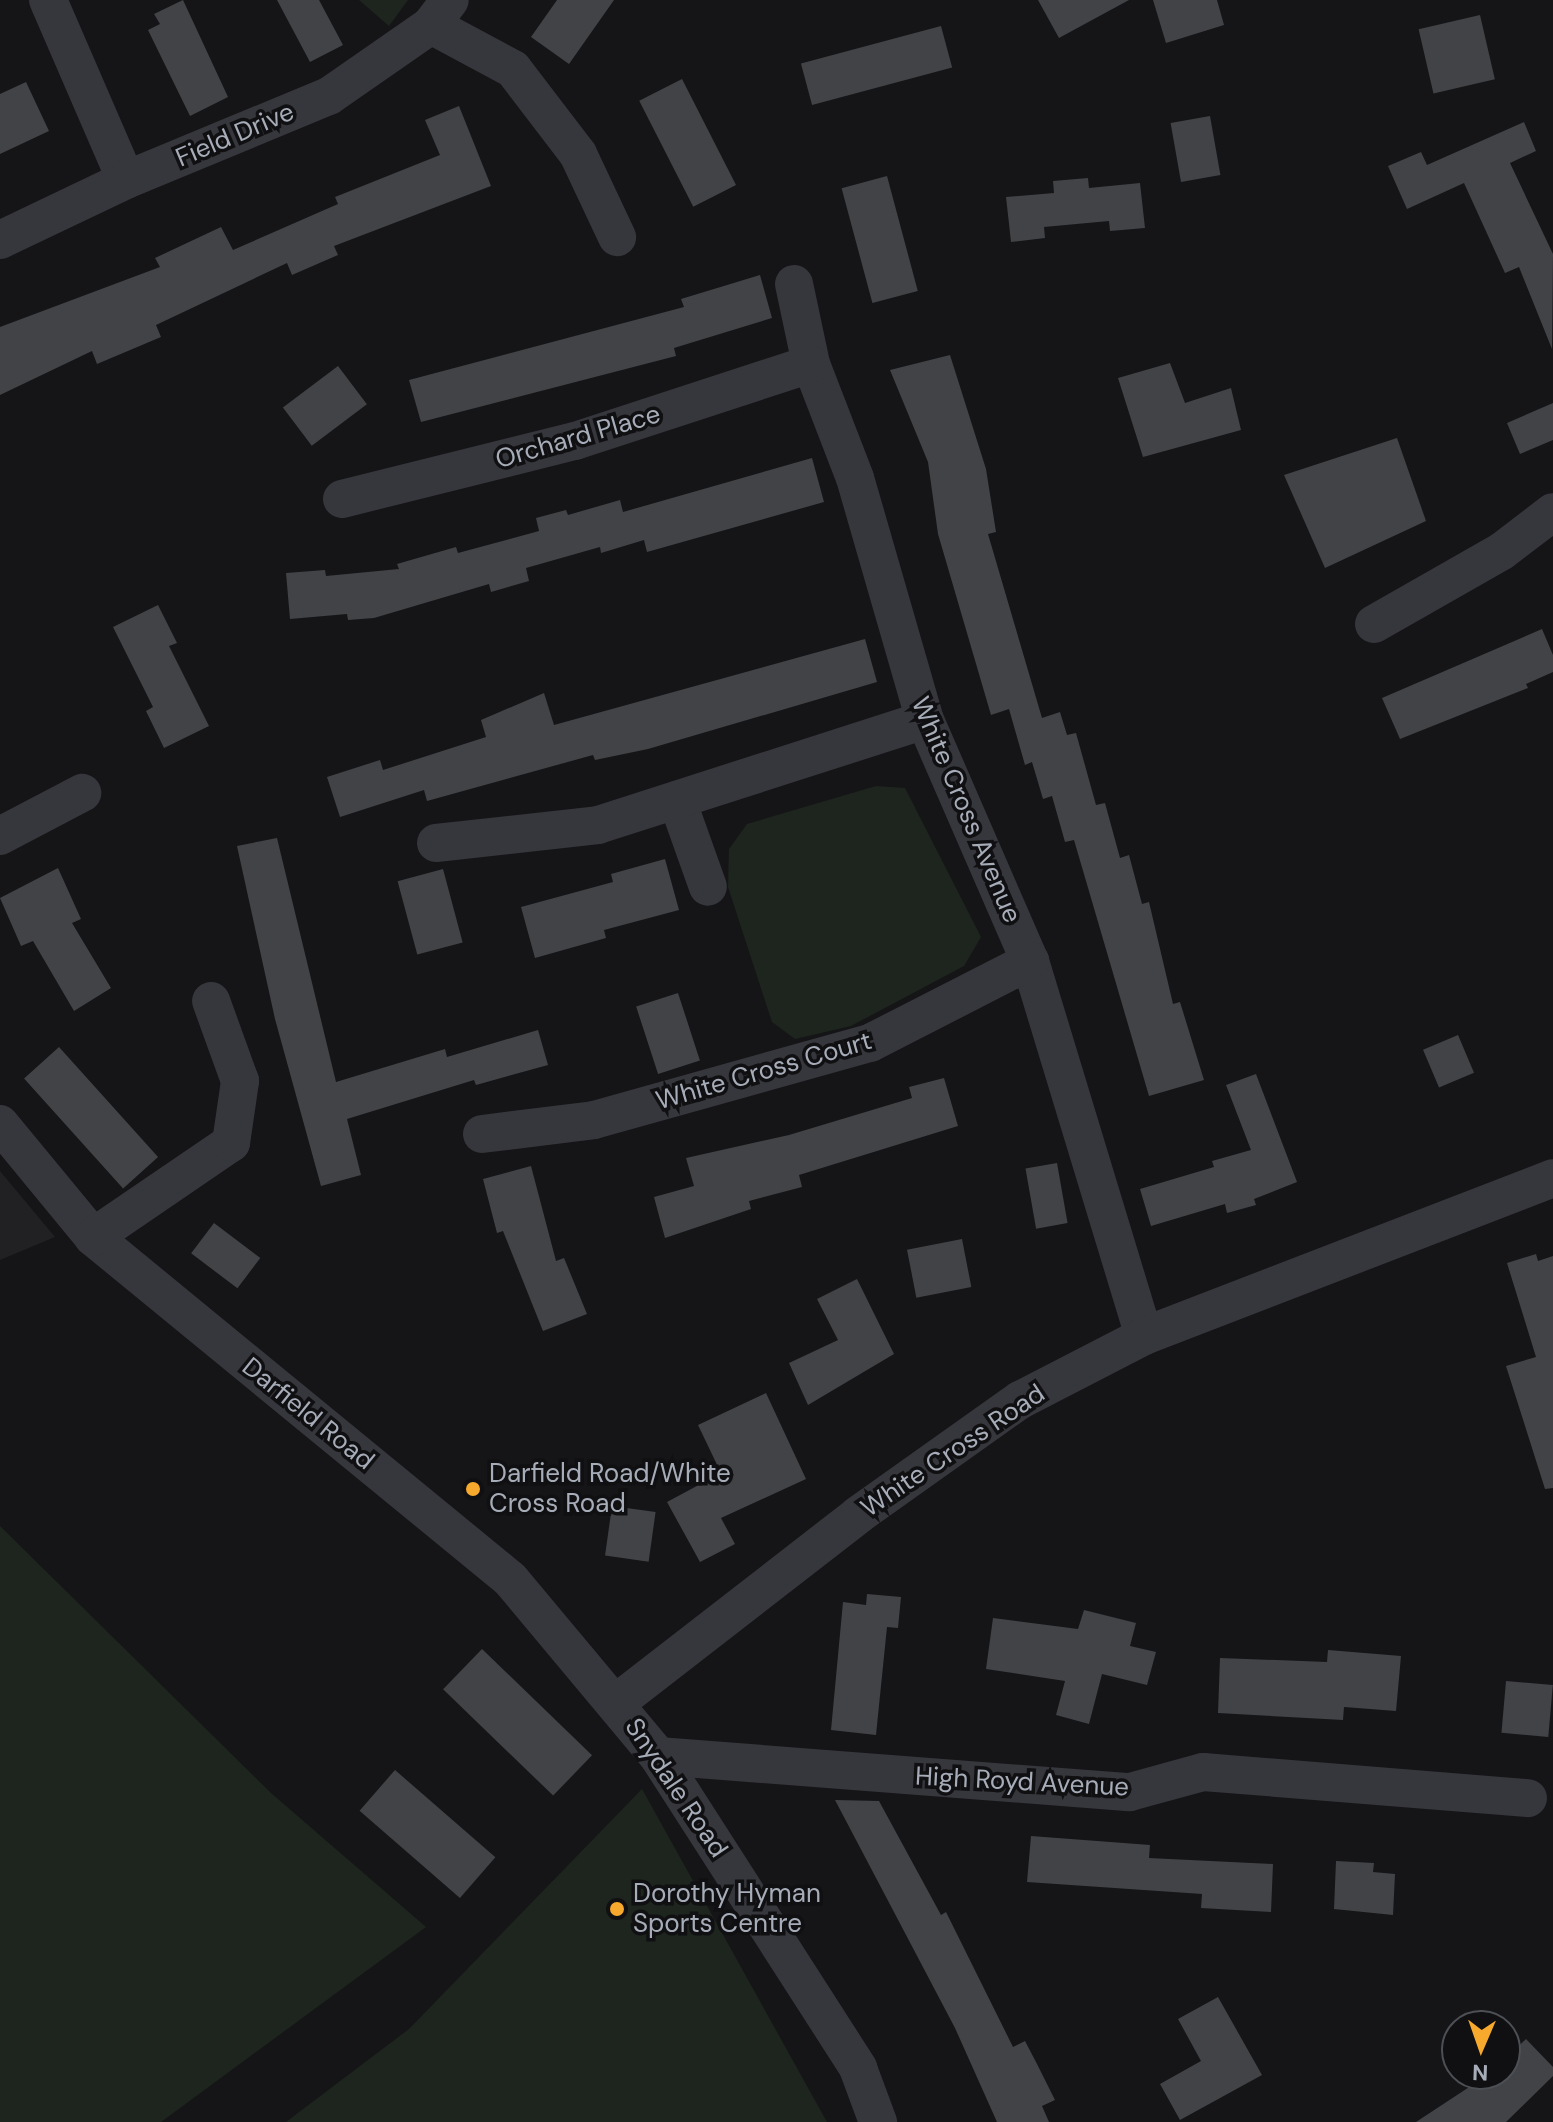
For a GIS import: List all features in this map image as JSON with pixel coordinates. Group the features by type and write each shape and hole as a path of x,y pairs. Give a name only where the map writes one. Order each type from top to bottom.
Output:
{"street":[{"path":"48,0 126,180"},
{"path":"440,12 513,69 578,154 617,237"},
{"name":"Field Drive","path":"0,240 126,180 329,96 440,12"},
{"name":"White Cross Avenue","path":"794,284 811,364 855,478 925,720 1030,961 1144,1336"},
{"name":"Orchard Place","path":"342,499 575,441 811,364"},
{"path":"1374,624 1502,551 1553,512"},
{"path":"436,843 598,825 925,720"},
{"path":"0,836 82,793"},
{"path":"677,800 708,887"},
{"name":"White Cross Court","path":"482,1134 594,1120 870,1043 1030,961"},
{"path":"93,1237 231,1143 240,1081 211,1001"},
{"name":"Darfield Road","path":"0,1124 93,1237 510,1579 616,1703"},
{"name":"White Cross Road","path":"616,1703 858,1515 1020,1400 1144,1336 1553,1178"},
{"name":"Snydale Road","path":"616,1703 658,1756 858,2068 878,2122"},
{"name":"High Royd Avenue","path":"658,1756 1130,1792 1203,1772 1528,1798"}],"shaded area":[{"path":"359,0 408,0 389,26"},
{"path":"876,786 905,788 981,937 964,966 851,1026 795,1039 772,1022 728,887 729,849 747,824"},
{"path":"0,1171 55,1237 0,1260"},
{"path":"0,1526 271,1793 426,1927 161,2122 0,2122"},
{"name":"Dorothy Hyman Sports Centre","path":"642,1789 827,2122 286,2122 409,2029"}],"building":[{"path":"183,0 228,97 190,116 148,30 160,24 154,14"},
{"path":"277,0 319,0 343,45 310,62"},
{"path":"557,0 614,0 569,64 531,37"},
{"path":"1038,0 1129,0 1059,38"},
{"path":"1153,0 1217,0 1224,25 1166,43"},
{"path":"1480,15 1495,79 1433,93 1419,29"},
{"path":"941,26 952,68 812,105 801,64"},
{"path":"682,79 736,185 693,207 639,101"},
{"path":"26,82 49,131 0,154 0,94"},
{"path":"459,106 491,186 334,246 338,255 292,275 287,263 156,325 161,337 97,364 92,351 0,395 0,327 160,267 155,258 221,227 233,250 338,204 335,197 440,155 425,120"},
{"path":"1210,116 1220,175 1181,182 1171,123"},
{"path":"1524,122 1536,151 1510,163 1553,254 1552,349 1519,267 1505,273 1464,183 1407,209 1388,166 1421,152 1427,165"},
{"path":"887,176 918,291 872,303 842,188"},
{"path":"1088,178 1089,188 1140,183 1145,228 1110,231 1109,221 1044,227 1045,238 1011,242 1006,197 1054,193 1053,181"},
{"path":"760,275 772,318 674,348 676,356 421,422 409,380 684,307 681,299"},
{"path":"950,355 986,469 996,532 988,534 1042,718 1060,712 1067,735 1076,733 1096,805 1105,803 1120,858 1129,855 1142,904 1149,902 1173,1004 1180,1002 1204,1080 1149,1096 1074,840 1065,842 1052,796 1043,799 1032,762 1025,765 1009,709 991,715 938,534 928,462 890,370"},
{"path":"1170,363 1185,403 1231,388 1241,430 1143,457 1118,378"},
{"path":"338,366 367,404 312,446 283,408"},
{"path":"1553,403 1553,440 1520,454 1507,423"},
{"path":"1397,438 1426,521 1325,568 1284,475"},
{"path":"812,458 824,502 647,552 644,540 601,553 600,547 526,568 529,581 491,592 489,584 374,618 348,620 347,614 290,619 286,573 325,570 326,576 399,569 397,564 456,547 458,553 539,531 536,518 566,510 568,515 620,500 623,512"},
{"path":"158,605 177,643 169,646 209,726 164,748 146,711 153,707 113,627"},
{"path":"1542,629 1553,655 1553,672 1526,684 1528,688 1400,739 1382,698"},
{"path":"865,639 877,682 648,749 595,760 593,755 427,801 424,790 340,817 327,777 380,760 383,770 486,737 481,720 544,693 554,725"},
{"path":"277,838 336,1082 445,1049 447,1057 538,1030 548,1065 476,1085 474,1080 347,1119 361,1175 321,1186 275,1019 237,846"},
{"path":"665,859 679,910 604,930 606,938 535,958 521,907 613,882 611,874"},
{"path":"58,868 81,919 72,923 111,988 74,1011 33,941 21,946 0,898"},
{"path":"443,869 463,942 417,955 398,881"},
{"path":"678,993 700,1061 658,1074 636,1007"},
{"path":"1458,1035 1474,1073 1439,1088 1423,1050"},
{"path":"59,1047 158,1157 123,1188 24,1078"},
{"path":"1256,1074 1297,1182 1254,1199 1256,1205 1227,1213 1225,1204 1151,1226 1140,1189 1214,1167 1212,1161 1251,1150 1226,1085"},
{"path":"944,1078 958,1126 799,1175 802,1187 749,1201 751,1209 665,1238 654,1197 694,1186 686,1158 789,1135 912,1098 909,1087"},
{"path":"1057,1163 1068,1223 1036,1229 1025,1169"},
{"path":"531,1166 556,1261 564,1258 587,1314 543,1331 503,1231 497,1233 483,1179"},
{"path":"214,1223 260,1258 237,1288 191,1253"},
{"path":"962,1239 971,1287 916,1298 907,1250"},
{"path":"1536,1254 1538,1261 1553,1256 1553,1488 1545,1489 1506,1366 1536,1357 1507,1263"},
{"path":"857,1279 894,1354 808,1405 789,1363 838,1340 817,1299"},
{"path":"766,1393 806,1479 721,1518 735,1544 700,1562 667,1502 721,1473 698,1425"},
{"path":"612,1506 656,1512 649,1562 605,1556"},
{"path":"867,1594 901,1597 898,1628 887,1627 876,1735 831,1730 843,1602 866,1605"},
{"path":"1084,1610 1136,1623 1130,1646 1156,1652 1147,1685 1102,1674 1089,1724 1056,1715 1065,1681 986,1669 993,1618 1078,1629"},
{"path":"482,1649 592,1755 553,1796 443,1689"},
{"path":"1328,1650 1401,1656 1396,1711 1344,1707 1343,1720 1218,1713 1220,1658 1327,1662"},
{"path":"1506,1681 1553,1685 1548,1737 1501,1733"},
{"path":"395,1770 495,1857 460,1898 360,1811"},
{"path":"835,1800 879,1801 941,1915 946,1912 1013,2047 1025,2041 1055,2100 1042,2106 1049,2122 997,2122 955,2028"},
{"path":"1031,1836 1150,1845 1149,1858 1273,1864 1271,1912 1201,1908 1202,1894 1027,1882"},
{"path":"1336,1861 1374,1863 1373,1872 1395,1874 1393,1915 1334,1909"},
{"path":"1218,1997 1262,2075 1180,2120 1160,2084 1201,2061 1178,2019"},
{"path":"1526,2039 1553,2067 1553,2076 1506,2122 1416,2122 1465,2090 1521,2090 1521,2044"}],"place":[{"name":"Darfield Road/White Cross Road","path":"473,1489"},
{"name":"Dorothy Hyman Sports Centre","path":"617,1909"}]}
